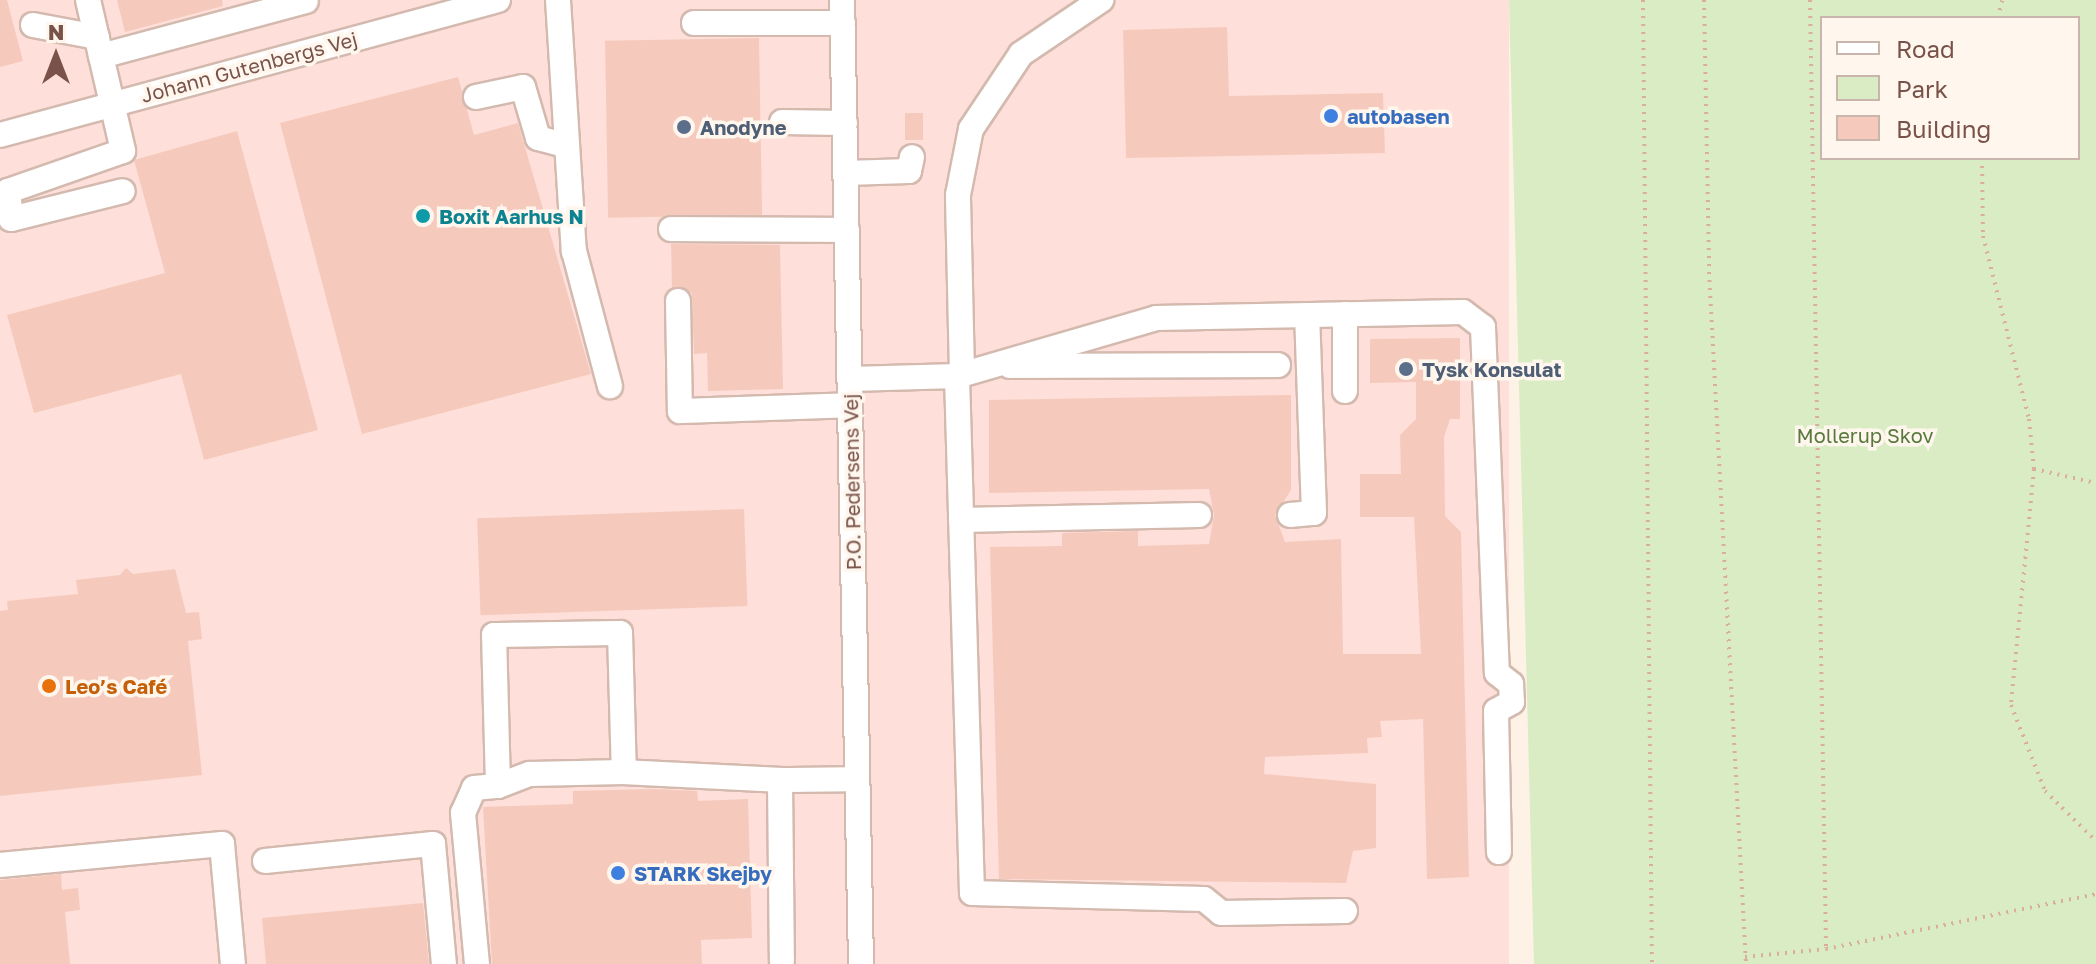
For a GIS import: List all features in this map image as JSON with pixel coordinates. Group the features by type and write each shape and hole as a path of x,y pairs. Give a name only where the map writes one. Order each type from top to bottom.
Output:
{"street":[{"path":"88,0 123,151 8,191 11,219 123,191"},
{"name":"Johann Gutenbergs Vej","path":"0,135 111,105 422,10 498,0"},
{"path":"558,0 574,251 610,386"},
{"path":"1101,0 1021,54 971,129 958,195 961,520 972,893 1204,899 1221,913 1345,911"},
{"path":"33,25 99,46 306,1"},
{"path":"694,23 843,11"},
{"name":"P.O. Pedersens Vej","path":"843,11 861,964"},
{"path":"476,97 523,87 538,138 567,146"},
{"path":"782,122 845,123"},
{"path":"846,173 909,171 912,157"},
{"path":"671,229 847,230"},
{"path":"678,301 680,411 850,405"},
{"path":"850,379 959,375 1156,318 1463,312 1483,327 1497,673 1511,684 1512,702 1496,711 1499,852"},
{"path":"1345,314 1345,391"},
{"path":"1290,515 1314,513 1307,315"},
{"path":"987,366 1278,365"},
{"path":"961,520 1199,515"},
{"path":"498,786 494,635 620,633 624,772"},
{"path":"477,964 463,813 474,788 498,786 530,774 624,772 780,780 857,779"},
{"path":"780,780 782,961"},
{"path":"0,865 222,844 233,964"},
{"path":"265,861 433,844 444,964"}],"path":[{"path":"1643,0 1652,964"},
{"path":"1704,0 1709,272 1746,964"},
{"path":"1810,0 1826,949"},
{"path":"1982,160 1983,236 2029,419 2034,469 2011,705 2045,791 2096,841"},
{"path":"2034,469 2096,483"},
{"path":"1745,957 1826,949 2096,894"}],"shaded area":[{"path":"0,0 1509,0 1509,964 0,964"}],"green space":[{"name":"Mollerup Skov","path":"1509,0 2096,0 2096,964 1534,964"}],"building":[{"path":"0,0 7,0 23,61 0,67"},
{"path":"117,0 222,0 223,6 125,32"},
{"path":"1227,27 1229,96 1383,93 1385,153 1126,158 1123,30"},
{"name":"Anodyne","path":"759,38 762,215 608,218 605,41"},
{"name":"Boxit Aarhus N","path":"458,77 474,135 518,123 591,374 362,434 280,123"},
{"path":"905,113 923,113 923,140 905,140"},
{"path":"237,131 318,430 204,460 181,374 34,413 7,315 165,273 134,160"},
{"path":"671,244 780,245 783,389 708,391 707,353 694,354 692,293 672,288"},
{"path":"1460,338 1460,419 1450,419 1444,437 1445,516 1461,532 1469,877 1427,879 1423,719 1380,721 1382,737 1367,738 1368,753 1265,757 1264,774 1376,784 1376,848 1353,851 1346,883 999,879 990,547 1062,546 1062,533 1138,531 1138,546 1209,544 1214,515 1209,489 989,493 989,400 1291,395 1291,490 1275,515 1285,542 1341,539 1343,654 1421,654 1414,517 1360,517 1360,474 1401,474 1400,435 1416,419 1416,382 1370,383 1370,339"},
{"path":"744,509 747,606 481,615 477,518"},
{"path":"126,568 133,574 175,569 186,613 199,612 202,639 188,641 202,775 0,796 0,611 8,610 7,601 78,594 76,580 120,575"},
{"name":"STARK Skejby","path":"573,791 697,791 698,801 748,799 752,938 701,940 702,964 492,964 483,807 573,804"},
{"path":"61,874 62,890 78,888 80,910 65,912 70,964 0,964 0,880"},
{"path":"423,903 429,964 266,964 262,918"}],"place":[{"name":"autobasen","path":"1331,116"},
{"name":"Anodyne","path":"684,127"},
{"name":"Boxit Aarhus N","path":"423,216"},
{"name":"Tysk Konsulat","path":"1406,369"},
{"name":"Leo’s Café","path":"49,686"},
{"name":"STARK Skejby","path":"618,873"}]}
